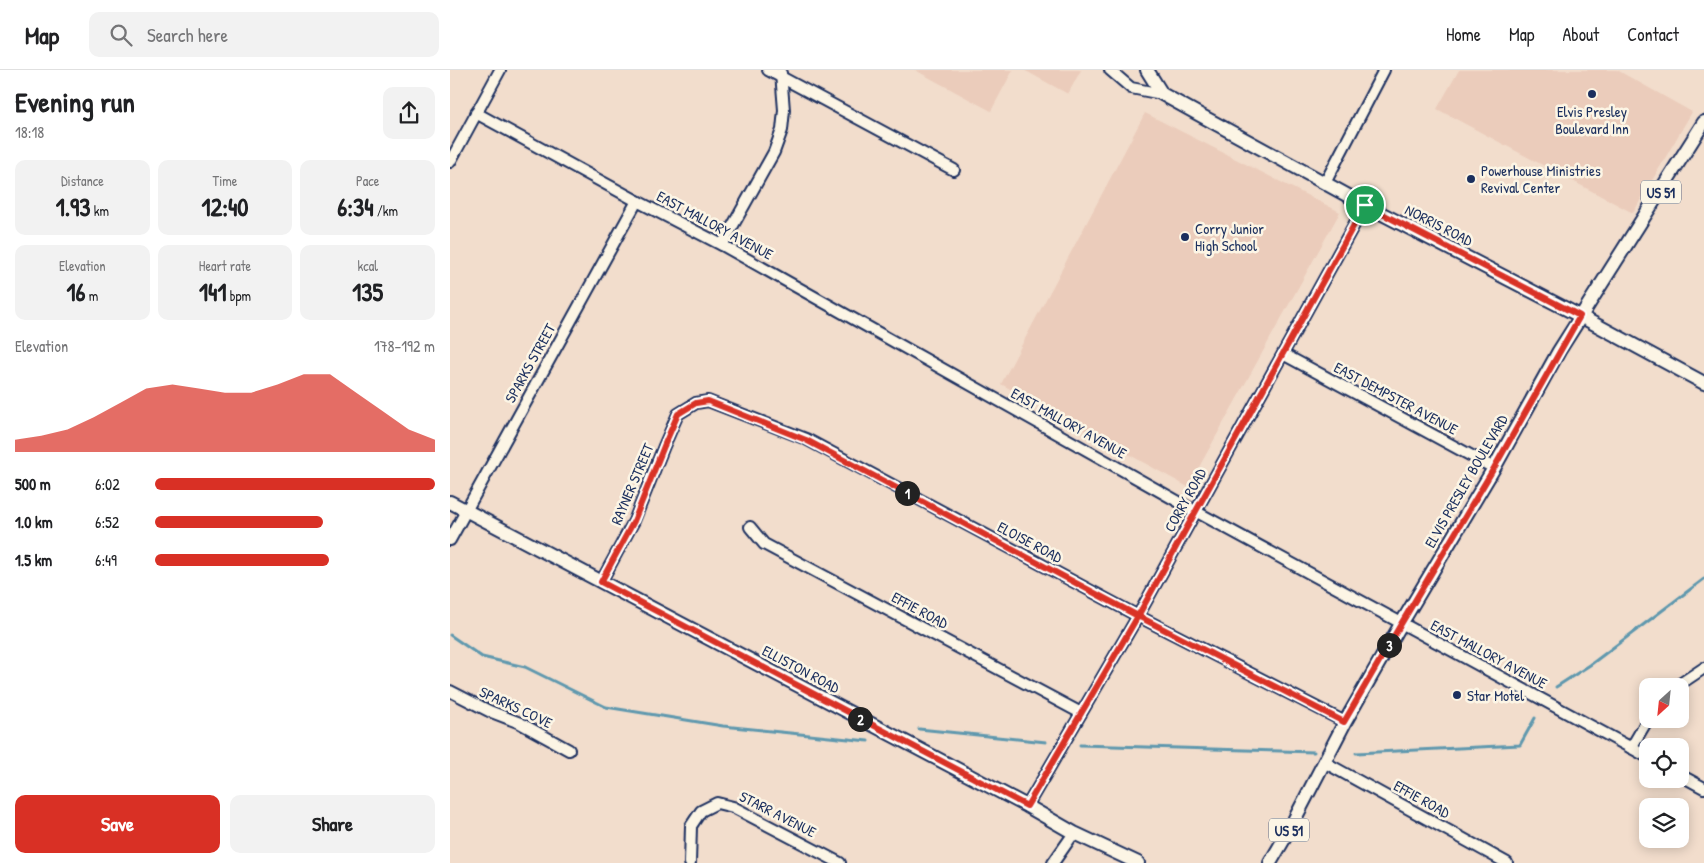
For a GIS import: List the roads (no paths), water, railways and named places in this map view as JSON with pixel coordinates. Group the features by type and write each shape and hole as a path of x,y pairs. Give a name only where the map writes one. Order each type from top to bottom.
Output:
{"main road":[{"name":"NORRIS ROAD","path":"1147,70 1162,94 1365,205 1580,316 1704,383"},
{"name":"ELVIS PRESLEY BOULEVARD","path":"1270,863 1287,834 1344,722 1494,468 1580,316 1704,122"},
{"name":"ELLISTON ROAD","path":"450,502 1027,806 1074,833 1138,863"}],"street":[{"path":"450,162 500,70"},
{"path":"768,70 781,74 954,170"},
{"name":"NORRIS ROAD","path":"1110,70 1131,88 1162,94"},
{"path":"1325,183 1384,70"},
{"path":"722,245 774,152 782,130 784,110 781,74"},
{"name":"EAST MALLORY AVENUE","path":"476,113 722,245 1195,511 1639,752"},
{"name":"SPARKS STREET","path":"450,540 637,201"},
{"name":"CORRY ROAD","path":"1027,806 1138,616 1365,205"},
{"name":"EAST DEMPSTER AVENUE","path":"1283,354 1494,468"},
{"name":"ELOISE ROAD","path":"696,403 708,401 806,440 1138,616 1344,722"},
{"name":"RAYNER STREET","path":"601,582 634,521 678,414 696,403"},
{"name":"EFFIE ROAD","path":"750,527 764,544 1081,713"},
{"path":"1689,678 1704,668"},
{"name":"SPARKS COVE","path":"450,691 489,711 520,723 569,750"},
{"path":"1631,748 1643,728"},
{"name":"EFFIE ROAD","path":"1324,762 1507,863"},
{"path":"1689,780 1704,788"},
{"name":"STARR AVENUE","path":"690,863 691,826 701,811 717,803 733,807 840,863"},
{"path":"1053,863 1074,833"}],"waterway":[{"path":"1556,687 1590,665 1704,579"},
{"path":"450,635 482,657 525,667 606,707 723,726 868,741"},
{"path":"1356,753 1520,745 1535,718"},
{"path":"919,729 1046,742"},
{"path":"1080,745 1314,752"}],"place":[{"name":"Elvis Presley Boulevard Inn","path":"1592,94"},
{"name":"Powerhouse Ministries Revival Center","path":"1471,179"},
{"name":"Corry Junior High School","path":"1185,237"},
{"name":"Star Motel","path":"1457,695"}]}
